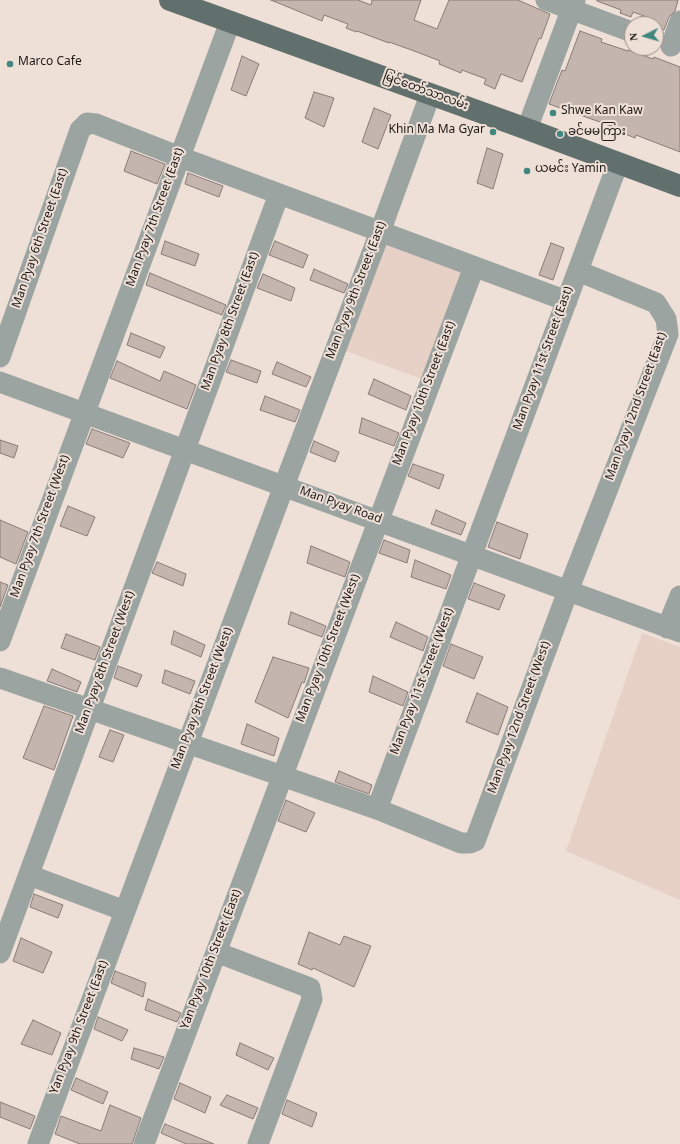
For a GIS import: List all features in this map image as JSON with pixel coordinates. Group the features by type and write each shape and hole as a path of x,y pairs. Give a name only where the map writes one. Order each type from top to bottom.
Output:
{"main road":[{"name":"မြင်တော်သာလမ်း","path":"170,0 680,186"}],"street":[{"path":"546,0 573,5 624,28"},
{"path":"527,129 573,5"},
{"path":"669,46 680,21"},
{"name":"Man Pyay 7th Street (East)","path":"84,413 230,22"},
{"name":"Man Pyay 9th Street (East)","path":"284,486 430,95"},
{"name":"Man Pyay 6th Street (East)","path":"0,357 80,130 87,123 96,124 180,157"},
{"path":"180,157 567,301"},
{"name":"Man Pyay 11st Street (East)","path":"472,556 618,164"},
{"name":"Man Pyay 8th Street (East)","path":"185,450 279,194"},
{"name":"Man Pyay 10th Street (East)","path":"378,521 474,267"},
{"name":"Man Pyay 12nd Street (East)","path":"568,591 674,336 656,303 578,272"},
{"name":"Man Pyay Road","path":"0,382 674,630"},
{"name":"Man Pyay 7th Street (West)","path":"0,641 84,413"},
{"name":"Man Pyay 8th Street (West)","path":"0,954 185,450"},
{"name":"Man Pyay 9th Street (West)","path":"125,911 284,486"},
{"name":"Man Pyay 10th Street (West)","path":"282,777 378,521"},
{"name":"Man Pyay 11st Street (West)","path":"377,809 472,556"},
{"name":"Man Pyay 12nd Street (West)","path":"377,809 461,843 470,843 475,841 568,591"},
{"path":"674,630 680,596"},
{"path":"0,678 377,809"},
{"name":"Yan Pyay 10th Street (East)","path":"144,1144 282,777"},
{"path":"29,875 125,911"},
{"name":"Yan Pyay 9th Street (East)","path":"38,1144 125,911"},
{"path":"216,952 310,988 312,999 258,1144"}],"shaded area":[{"path":"383,242 465,272 424,380 343,350"},
{"path":"642,633 680,647 680,900 566,851"}],"building":[{"path":"271,0 358,0 371,5 372,0 421,0 414,20 437,29 449,0 518,0 550,14 522,82 501,74 495,89 484,84 486,79 462,70 461,73 439,64 440,61 417,52 346,28 348,24 324,15 322,21"},
{"path":"678,0 675,11 669,17 664,30 664,16 644,16 633,12 631,16 628,16 620,13 621,10 597,1"},
{"path":"580,31 602,39 601,42 624,50 624,56 645,56 653,59 654,57 680,67 680,152 636,135 635,138 623,133 623,135 613,131 614,127 549,104 562,70 565,71"},
{"path":"242,56 259,64 246,96 231,90"},
{"path":"314,92 334,98 324,127 305,118"},
{"path":"374,108 391,115 378,149 362,142"},
{"path":"487,148 503,154 493,189 477,183"},
{"path":"131,151 165,164 157,184 124,171"},
{"path":"188,173 223,186 219,197 185,184"},
{"path":"165,241 199,254 195,266 161,254"},
{"path":"275,241 308,255 303,268 269,255"},
{"path":"551,243 564,248 553,280 539,275"},
{"path":"314,269 348,284 344,293 310,280"},
{"path":"150,273 226,305 222,315 146,285"},
{"path":"263,274 295,288 291,301 257,288"},
{"path":"131,333 165,347 160,358 127,345"},
{"path":"231,360 261,371 257,383 226,372"},
{"path":"117,361 160,381 164,371 196,385 187,409 110,378"},
{"path":"277,362 311,377 306,387 272,374"},
{"path":"374,379 411,396 406,410 368,394"},
{"path":"265,396 300,410 295,422 260,410"},
{"path":"362,418 399,433 394,446 359,433"},
{"path":"92,429 130,443 123,458 86,444"},
{"path":"0,440 18,446 14,458 0,453"},
{"path":"314,441 339,452 335,462 310,452"},
{"path":"413,464 444,475 439,489 408,476"},
{"path":"68,506 95,517 87,536 60,526"},
{"path":"436,510 466,523 461,535 431,524"},
{"path":"0,520 28,532 16,564 0,557"},
{"path":"497,522 528,534 520,559 488,547"},
{"path":"384,540 410,550 407,563 379,553"},
{"path":"311,546 350,562 345,577 307,563"},
{"path":"415,560 451,575 446,589 411,577"},
{"path":"157,562 186,574 183,586 152,573"},
{"path":"0,582 8,585 0,607"},
{"path":"474,583 505,595 499,610 468,599"},
{"path":"291,612 326,626 322,637 288,624"},
{"path":"396,622 428,637 423,651 390,637"},
{"path":"174,631 205,645 201,657 171,644"},
{"path":"66,634 100,647 95,660 61,648"},
{"path":"451,644 483,657 474,679 443,666"},
{"path":"273,657 309,668 288,718 255,702"},
{"path":"118,666 142,675 137,687 114,678"},
{"path":"52,669 81,682 77,692 47,681"},
{"path":"165,670 195,681 190,694 162,683"},
{"path":"373,676 408,692 403,706 369,692"},
{"path":"477,693 508,707 498,735 466,722"},
{"path":"44,706 73,716 54,770 23,758"},
{"path":"247,724 279,738 274,756 241,744"},
{"path":"110,730 124,735 113,762 99,757"},
{"path":"339,771 372,785 369,794 335,782"},
{"path":"286,800 315,813 306,832 278,821"},
{"path":"34,894 63,905 58,918 30,907"},
{"path":"309,932 340,945 344,936 371,946 354,987 313,968 312,970 298,964"},
{"path":"21,938 52,952 43,973 13,961"},
{"path":"115,971 146,983 143,997 111,983"},
{"path":"148,999 181,1013 177,1022 145,1010"},
{"path":"98,1017 128,1030 122,1041 94,1029"},
{"path":"33,1020 61,1033 52,1055 21,1044"},
{"path":"240,1043 274,1058 268,1070 236,1055"},
{"path":"134,1048 164,1057 159,1069 131,1059"},
{"path":"76,1078 108,1092 103,1104 71,1090"},
{"path":"180,1083 211,1097 205,1113 174,1099"},
{"path":"227,1095 258,1108 253,1119 220,1105"},
{"path":"287,1100 317,1113 312,1127 282,1114"},
{"path":"0,1102 35,1116 30,1129 0,1117"},
{"path":"110,1105 141,1118 132,1144 80,1144 55,1134 61,1116 101,1131"},
{"path":"165,1124 214,1144 186,1144 161,1133"}],"place":[{"name":"Marco Cafe","path":"10,64"},
{"name":"Shwe Kan Kaw","path":"553,113"},
{"name":"Khin Ma Ma Gyar","path":"493,132"},
{"name":"ခင်မမကြား","path":"560,134"},
{"name":"ယမင်း Yamin","path":"527,171"}]}
